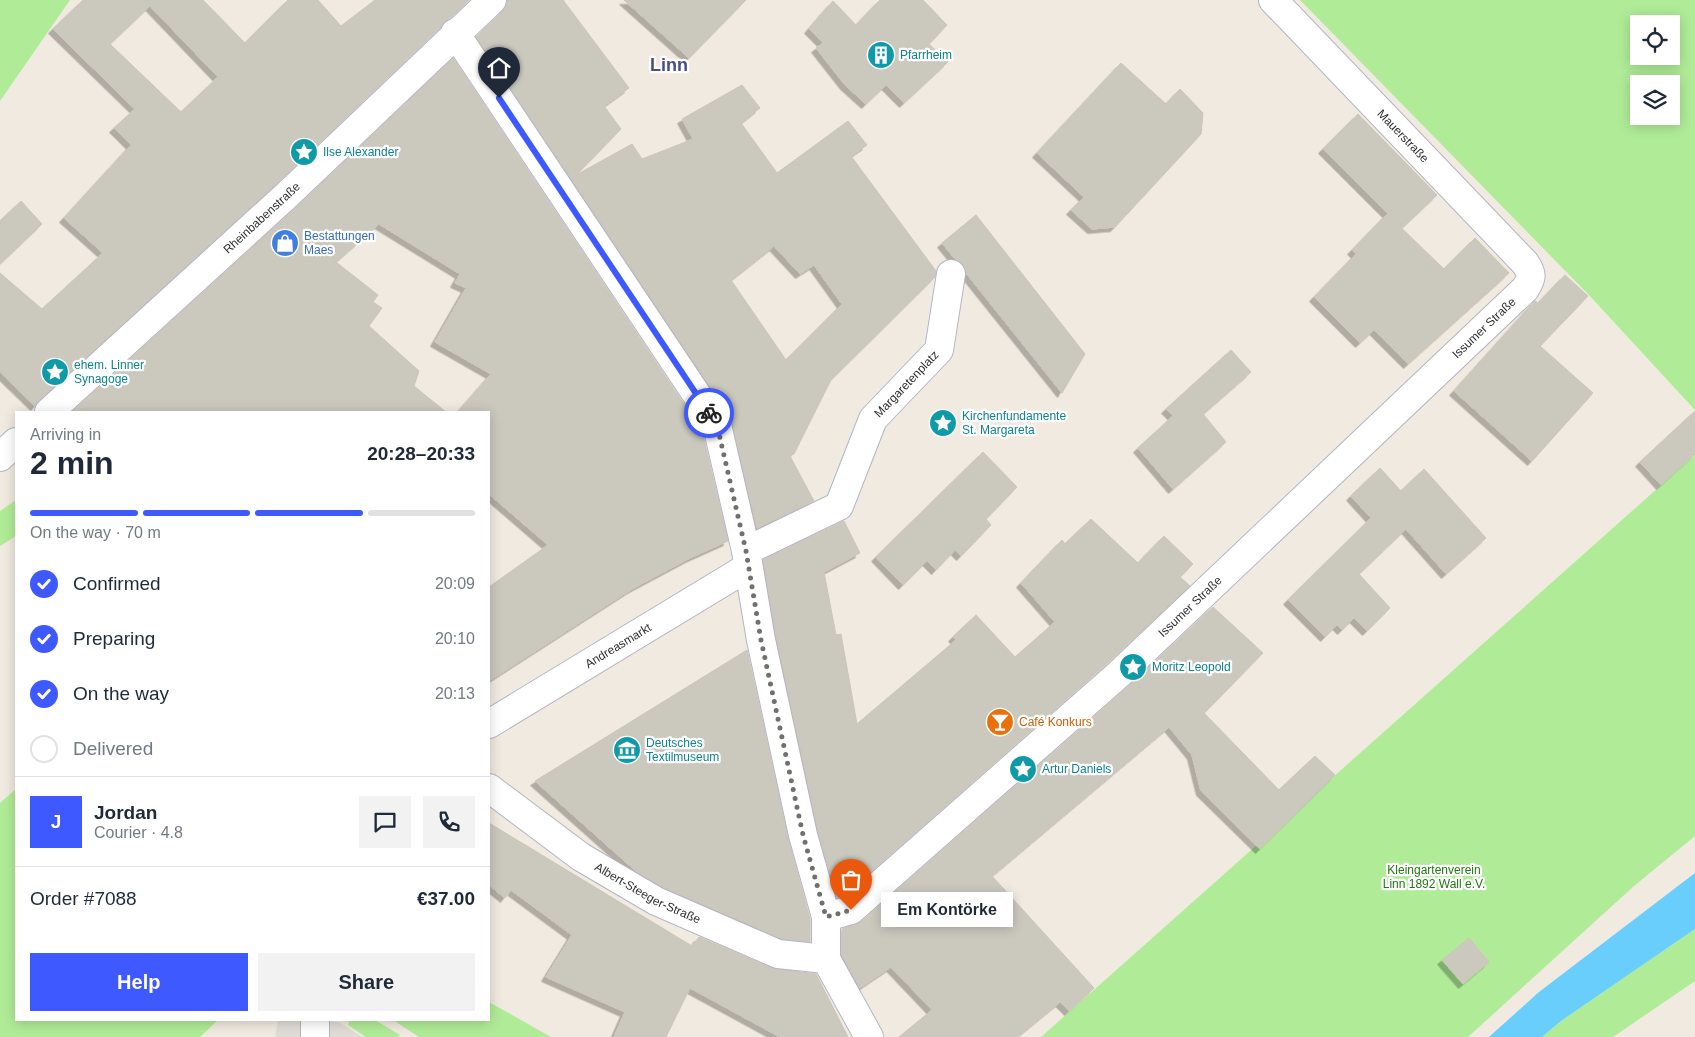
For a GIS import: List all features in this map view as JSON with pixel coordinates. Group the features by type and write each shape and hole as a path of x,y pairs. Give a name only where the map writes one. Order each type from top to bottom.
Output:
{"street":[{"name":"Rheinbabenstraße","path":"50,411 287,195 455,33 492,0"},
{"name":"Mauerstraße","path":"1273,0 1531,272"},
{"path":"455,33 717,425 747,559 761,640 803,835 826,917 826,959 869,1037"},
{"name":"Issumer Straße","path":"826,917 851,910 1119,674 1525,289 1531,280 1531,272"},
{"name":"Margaretenplatz","path":"747,559 839,506 873,419 939,350 952,274"},
{"path":"0,457 15,443"},
{"name":"Andreasmarkt","path":"490,723 747,559"},
{"name":"Albert-Steeger-Straße","path":"490,789 581,857 656,901 778,954 826,959"},
{"path":"315,1021 315,1037"}],"green space":[{"path":"0,0 70,0 0,101"},
{"path":"1300,0 1695,0 1695,410 1589,295"},
{"name":"Kleingartenverein Linn 1892 Wall e.V.","path":"1695,455 1695,836 1634,886 1468,1037 1041,1037"},
{"path":"15,501 15,537 0,546 0,511"},
{"path":"15,790 15,1021 217,1021 200,1037 0,1037 0,803"},
{"path":"1695,929 1695,981 1613,1037 1542,1037 1561,1021"},
{"path":"490,1003 551,1037 419,1037 395,1021 490,1021"},
{"path":"350,1021 377,1021 400,1035 398,1037 366,1037 348,1025"}],"shaded area":[{"path":"278,1021 308,1021 339,1022 362,1037 275,1037"}],"water":[{"path":"1695,873 1695,929 1561,1021 1542,1037 1489,1037 1539,992"}],"building":[{"path":"83,0 203,0 245,43 288,0 318,0 341,26 375,0 469,0 276,184 35,406 0,372 0,273 42,309 103,253 64,218 131,145 114,128 135,109 53,29","holes":["150,6 218,77 181,112 110,44"]},
{"path":"507,0 563,0 629,88 604,106 621,129 576,175 632,144 642,159 693,139 682,119 742,85 760,108 741,123 777,173 848,121 867,145 851,156 936,271 935,277 831,380 794,454 790,456 814,501 757,528 730,416 476,37 503,11","holes":["774,246 800,274 814,265 842,304 786,360 731,280"]},
{"path":"624,0 746,0 689,58"},
{"name":"Pfarrheim","path":"880,0 923,0 947,25 929,44 948,62 904,103 886,85 866,104 845,85 816,48 823,43 809,29 833,1 856,25"},
{"path":"453,58 702,431 728,541 690,558 632,589 490,680 490,586 548,545 490,495 490,411 459,411 491,374 435,342 466,288 455,283 460,274 379,224 336,262 378,295 373,302 382,308 369,326 419,371 414,386 445,411 73,411 298,206"},
{"path":"1121,63 1166,104 1180,89 1203,113 1201,134 1115,227 1092,229 1071,210 1084,197 1037,153"},
{"path":"1358,114 1437,195 1402,228 1323,149"},
{"path":"21,201 42,224 0,264 0,221"},
{"path":"1387,214 1444,269 1475,238 1509,273 1408,364 1374,330 1360,343 1314,297 1356,254 1352,250"},
{"path":"976,215 1085,354 1062,393 966,273 961,262 955,259 942,243"},
{"path":"1565,275 1588,296 1540,346 1593,393 1532,461 1454,391 1535,301 1538,303"},
{"path":"1231,350 1251,372 1203,414 1226,442 1173,489 1138,448 1173,416 1166,409"},
{"path":"1695,411 1695,454 1661,485 1640,462"},
{"path":"983,452 1017,487 986,519 991,525 961,556 955,550 936,570 927,561 903,585 876,557"},
{"path":"1380,468 1401,491 1424,469 1486,538 1446,574 1406,529 1359,574 1390,608 1367,631 1354,618 1342,630 1337,625 1325,637 1288,600 1371,518 1351,496"},
{"path":"1091,519 1138,563 1164,536 1193,564 1180,577 1190,586 1108,662 843,896 837,898 818,831 776,637 763,560 844,521 860,553 824,572 836,635 841,634 857,724 956,640 953,637 976,615 1015,657 1055,622 1021,583 1062,540 1065,544"},
{"path":"1213,607 1263,653 1204,713 1279,790 1315,756 1335,775 1260,849 1201,791 1192,755 1169,727 992,876 1094,988 1069,1011 1060,1002 1017,1037 899,1037 932,1010 891,967 860,988 842,955 842,929 861,922 1129,686"},
{"path":"747,650 788,838 810,919 810,942 782,939 663,887 638,873 535,781"},
{"path":"490,824 692,946 699,937 772,968 816,974 848,1037 780,1037 690,988 666,1037 614,1037 625,1012 546,977 572,935 511,890 505,898 490,886"},
{"path":"1469,938 1489,962 1463,984 1442,960"}],"way so far":[{"path":"709,413 717,425 739,519 761,640 803,835 826,917 851,910"}],"place":[{"name":"Pfarrheim","path":"881,55"},
{"name":"Ilse Alexander","path":"304,152"},
{"name":"Bestattungen Maes","path":"285,243"},
{"name":"ehem. Linner Synagoge","path":"55,372"},
{"name":"Kirchenfundamente St. Margareta","path":"943,423"},
{"name":"Moritz Leopold","path":"1133,667"},
{"name":"Café Konkurs","path":"1000,722"},
{"name":"Deutsches Textilmuseum","path":"627,750"},
{"name":"Artur Daniels","path":"1023,769"},
{"name":"Em Kontörke","path":"851,910"}],"district":[{"name":"Linn","path":"669,65"}],"route":[{"path":"499,98 709,413"}]}
